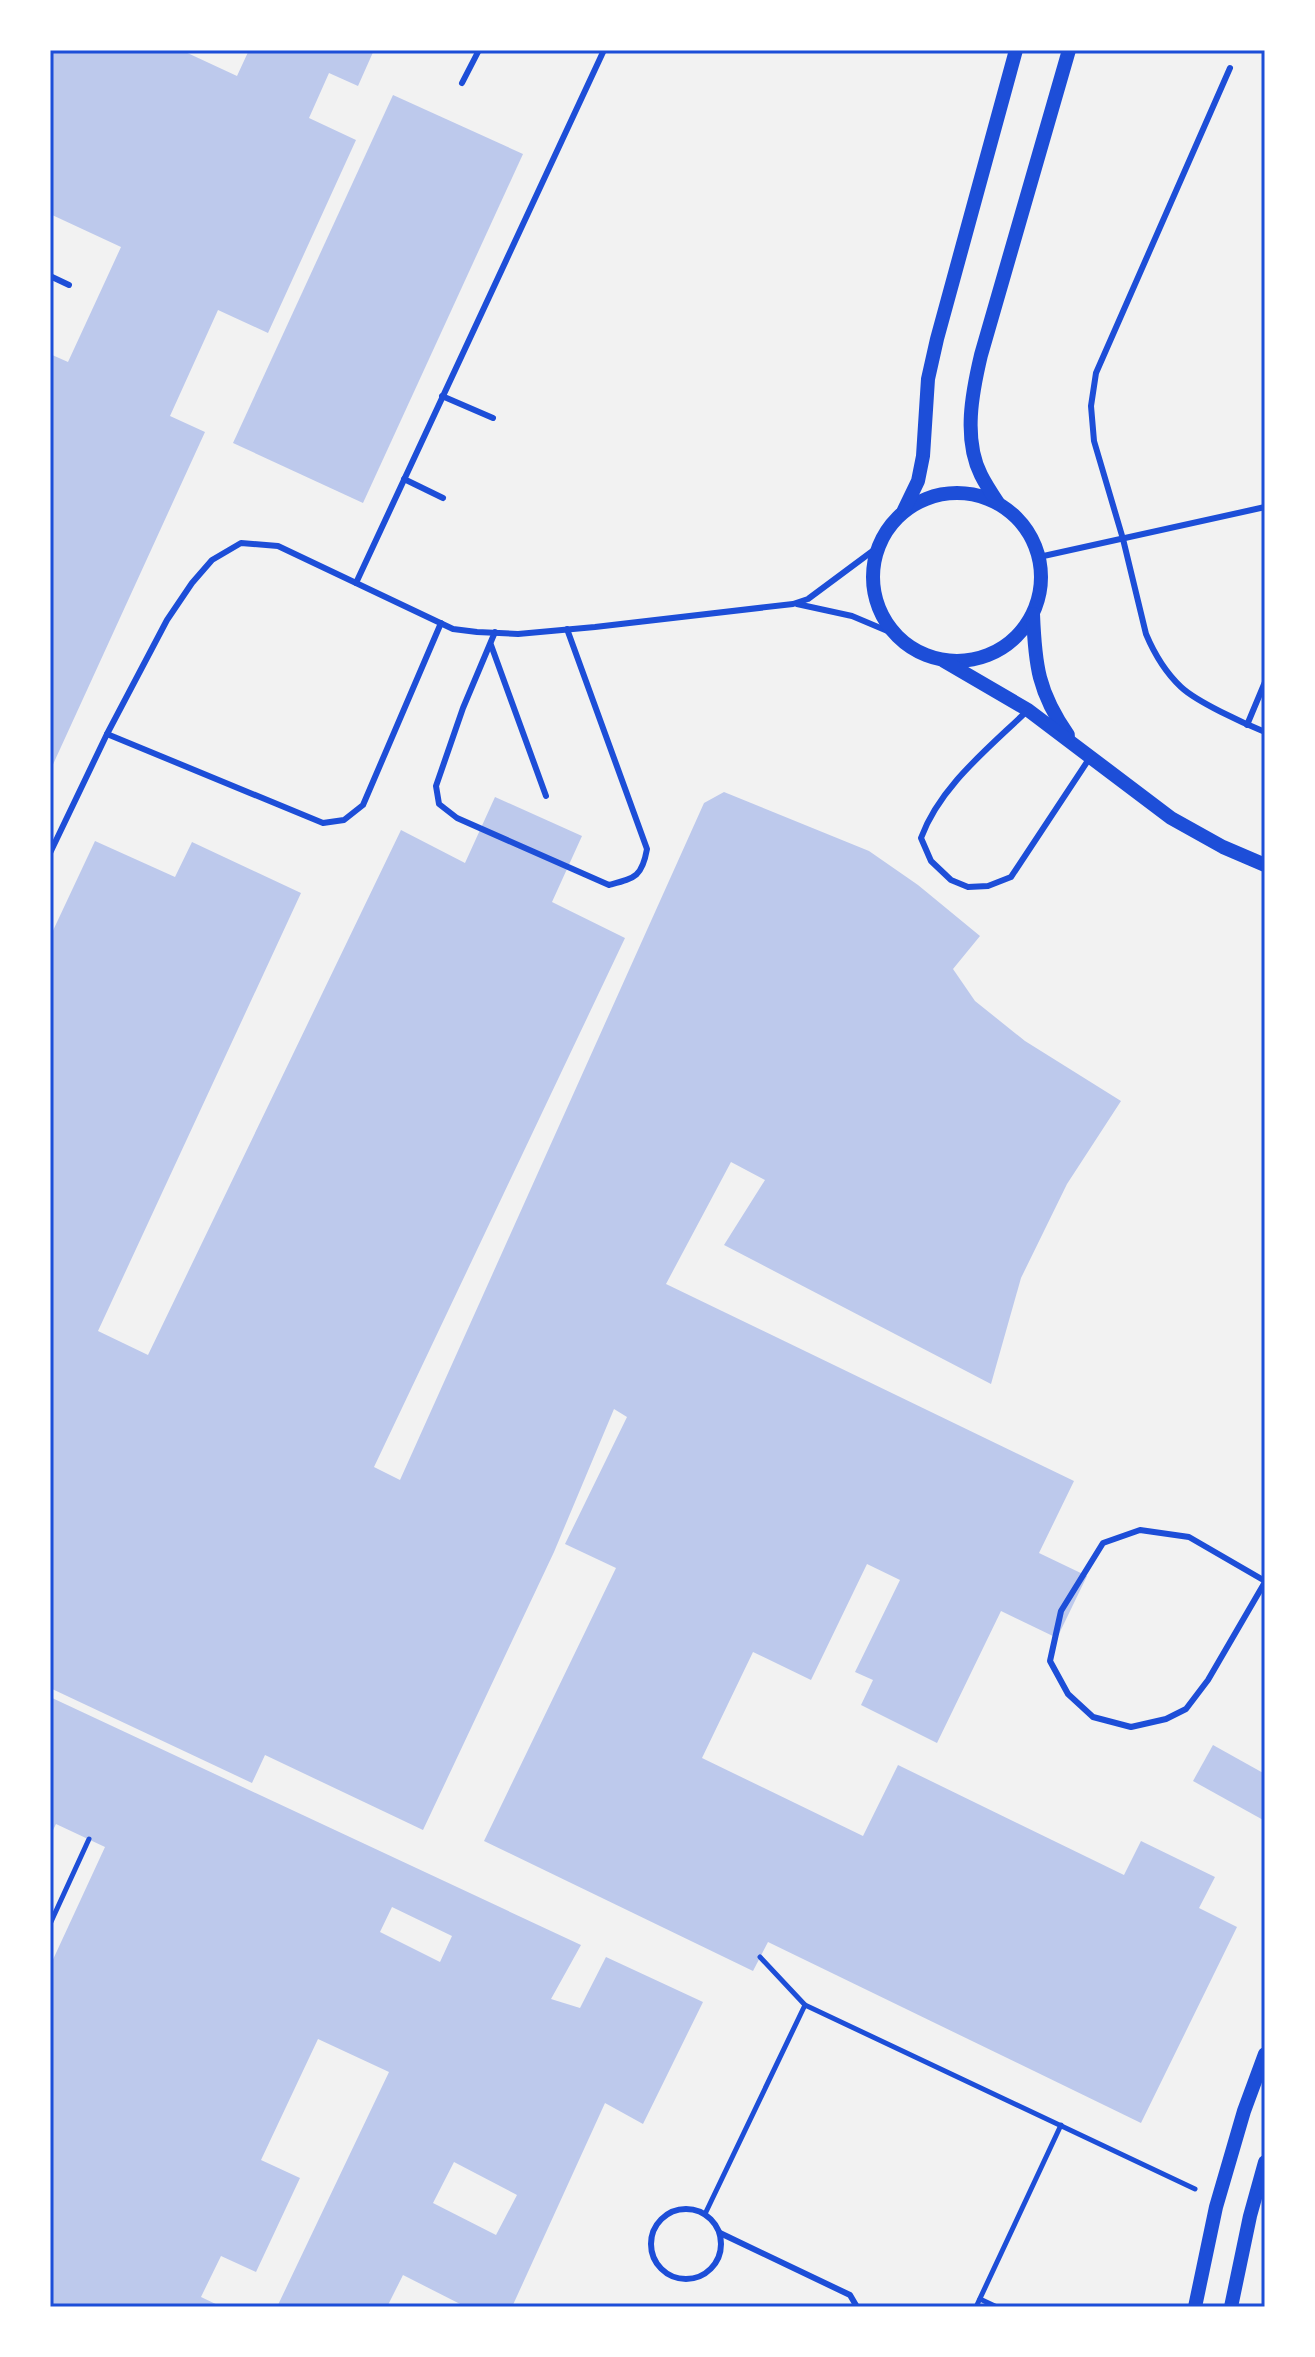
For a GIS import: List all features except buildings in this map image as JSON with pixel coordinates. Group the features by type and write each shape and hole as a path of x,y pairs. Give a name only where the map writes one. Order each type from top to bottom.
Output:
{"street":[{"path":"904,512 918,481 923,456 928,379 937,339 1016,50"},
{"path":"998,503 979,473 973,446 973,392 1069,50"},
{"path":"1075,745 1054,715 1036,668 1033,614 1041,586 1039,557 1031,535 1016,517 998,503 974,495 949,493 925,499 904,512 889,528 878,547 873,570 874,594 883,616 897,635 917,650 985,683 1028,710 1171,818 1223,847 1265,865"},
{"path":"940,659 968,660 995,652 1017,636 1033,614"},
{"path":"1195,2307 1218,2199 1244,2111 1265,2054"},
{"path":"1231,2307 1265,2162"}],"lane":[{"path":"462,83 479,50"},
{"path":"356,583 604,50"},
{"path":"1230,68 1096,373 1091,406 1094,441 1123,539 1146,634 1166,671 1183,689 1265,732"},
{"path":"50,276 69,285"},
{"path":"442,396 493,418"},
{"path":"404,479 443,498"},
{"path":"1039,557 1265,507"},
{"path":"50,853 107,734 167,620 212,560 241,543 278,546 453,629 518,634 793,604 808,599 878,547"},
{"path":"793,604 852,616 897,635"},
{"path":"107,734 323,823 344,820 363,805 441,623"},
{"path":"495,632 463,708 436,786 439,804 457,818 609,885 633,878 644,868 647,849 567,629"},
{"path":"490,644 546,796"},
{"path":"1247,725 1265,682"},
{"path":"1028,710 940,801 928,821 921,838 931,861 951,880 968,887 988,886 1011,877 1090,757"},
{"path":"1140,1530 1189,1537 1265,1582 1208,1680 1186,1709 1166,1719 1131,1727 1093,1717 1068,1694 1050,1661 1061,1611 1103,1543 1140,1530"},
{"path":"684,2208 705,2214 715,2222 720,2233 722,2245 717,2261 709,2271 686,2279 662,2270 651,2248 651,2236 656,2224 672,2211 684,2208"},
{"path":"720,2233 850,2295 857,2307"}],"path":[{"path":"50,1924 89,1839"},
{"path":"760,1957 805,2005 1218,2199"},
{"path":"705,2214 805,2005"},
{"path":"976,2307 1061,2125"},
{"path":"980,2299 997,2307"}]}
